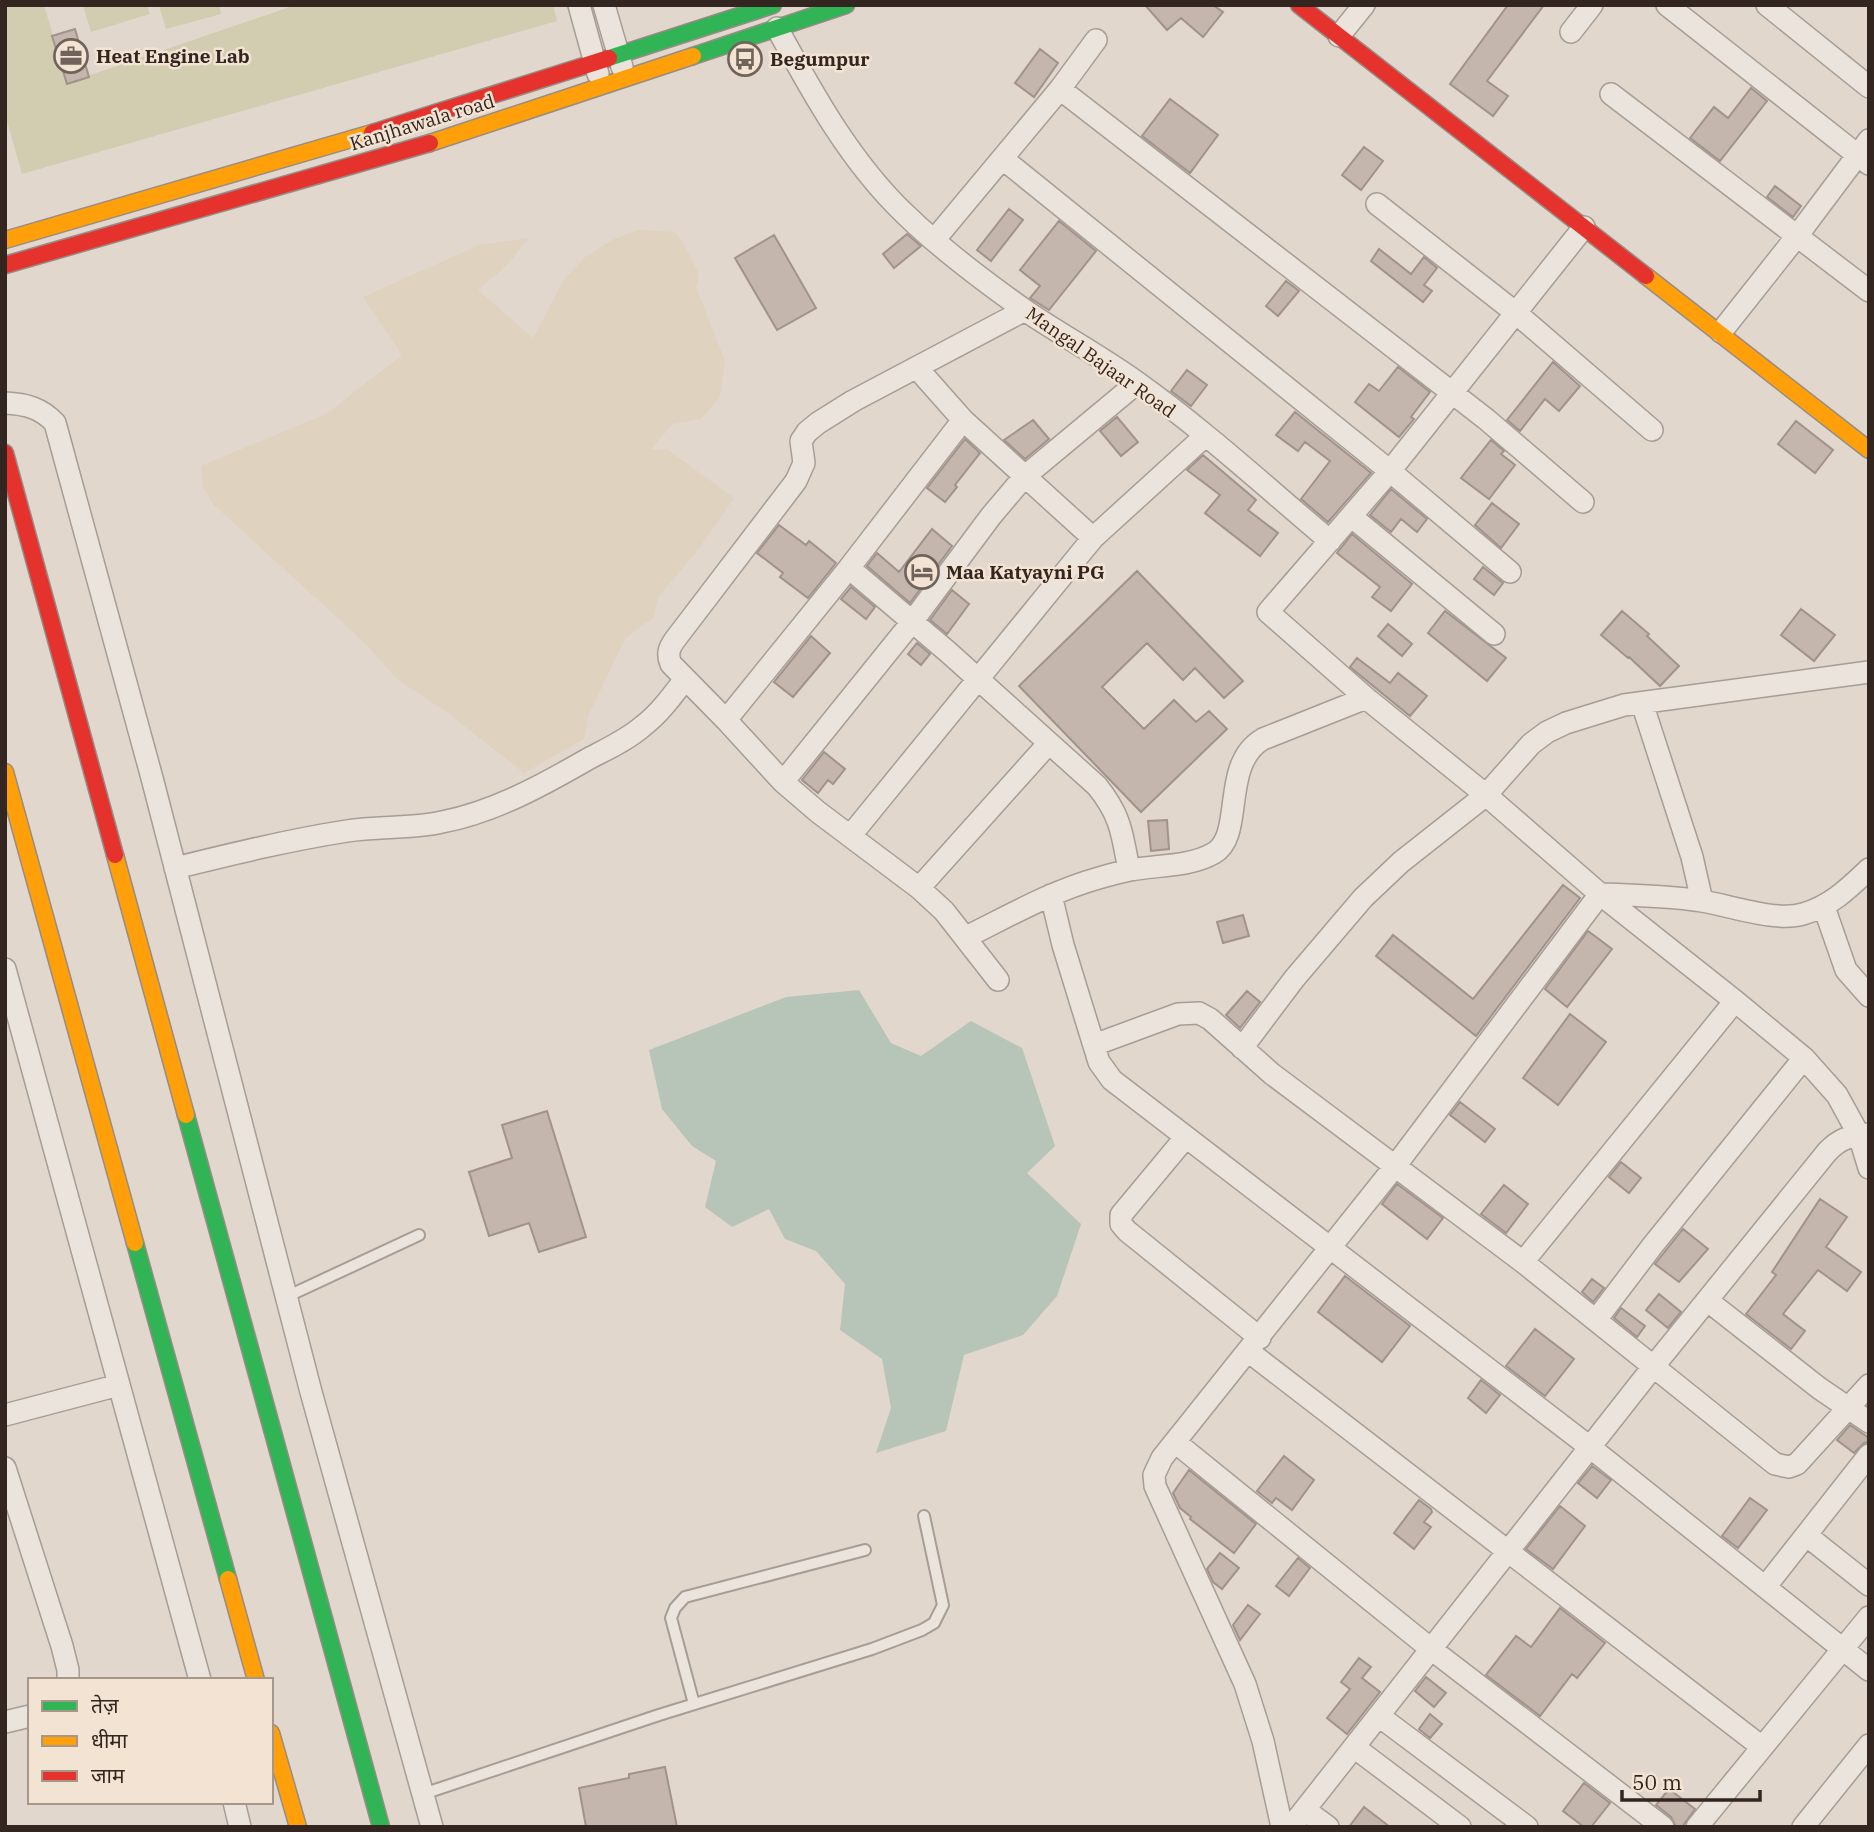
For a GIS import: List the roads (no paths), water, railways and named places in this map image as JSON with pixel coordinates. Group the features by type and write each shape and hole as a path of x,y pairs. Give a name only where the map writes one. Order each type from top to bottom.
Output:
{"street":[{"path":"579,5 601,85"},
{"path":"604,5 625,77"},
{"name":"Kanjhawala road","path":"5,240 413,121 773,5"},
{"name":"Kanjhawala road","path":"5,265 424,145 846,5"},
{"path":"1299,5 1869,450"},
{"path":"1339,36 1364,5"},
{"path":"1571,32 1592,5"},
{"path":"1667,5 1865,153 1721,332"},
{"path":"1767,5 1869,87"},
{"name":"Mangal Bajaar Road","path":"777,28 810,87 857,158 906,215 1025,310 1137,383 1330,541"},
{"path":"935,239 1060,89 1096,40"},
{"path":"1060,89 1509,438 1583,502"},
{"path":"1611,94 1869,291"},
{"path":"1003,159 1391,471 1510,572"},
{"path":"1377,204 1516,313 1653,430"},
{"path":"1584,227 1391,471 1268,612 1366,698 1486,795 1600,894 1804,1058 1837,1095 1864,1134 1869,1168"},
{"path":"999,980 966,937 919,888 818,812 783,782 671,664 668,657 670,647 796,481 804,463 802,441 807,432 833,412 1025,310"},
{"path":"917,368 963,420 1093,538"},
{"path":"783,782 1024,477 1137,383"},
{"path":"5,403 26,404 47,414 55,423 175,868 286,1297 432,1827"},
{"path":"726,720 849,568 963,420"},
{"path":"851,835 1093,538 1205,436"},
{"path":"5,453 381,1827"},
{"path":"1352,517 1494,634"},
{"path":"849,568 1074,764 1109,802 1121,825 1129,870"},
{"path":"1242,1048 1294,979 1363,898 1401,862 1486,795 1531,744 1547,732 1589,715 1642,703 1869,672"},
{"path":"175,868 281,843 349,831 416,827 466,816 546,783 619,742 657,713 685,679"},
{"path":"966,937 1051,895 1096,879 1129,870 1193,860 1217,852 1230,825 1239,767 1252,746 1263,739 1366,698"},
{"path":"1642,703 1692,857 1702,901"},
{"path":"919,888 1049,743"},
{"path":"5,772 255,1678"},
{"path":"1600,894 1702,901 1778,915 1800,916 1824,907 1844,894 1869,869"},
{"path":"1282,1827 1263,1741 1245,1684 1155,1486 1154,1475 1162,1458 1396,1166 1600,894"},
{"path":"1051,895 1063,945 1099,1062 1112,1080 1591,1448 1869,1670"},
{"path":"1824,907 1846,970 1869,996"},
{"path":"5,969 199,1678"},
{"path":"1846,970 1869,970"},
{"path":"1523,1262 1735,1000"},
{"path":"1094,1045 1178,1014 1199,1013 1210,1019 1272,1074 1523,1262 1769,1460 1781,1466 1797,1464 1869,1385"},
{"path":"1596,1320 1804,1058"},
{"path":"1291,1827 1653,1367 1836,1141 1847,1136 1864,1134"},
{"path":"1185,1138 1121,1216 1121,1224 1254,1344 1509,1550 1762,1747"},
{"path":"1708,1301 1846,1408 1869,1422"},
{"path":"5,1415 119,1385"},
{"path":"1175,1442 1431,1649 1662,1827"},
{"path":"1766,1586 1869,1455"},
{"path":"5,1468 62,1646 68,1678"},
{"path":"1806,1535 1869,1585"},
{"path":"1698,1827 1869,1616"},
{"path":"1378,1716 1527,1827"},
{"path":"5,1723 28,1717"},
{"path":"273,1740 298,1827"},
{"path":"1804,1827 1869,1745"},
{"path":"1354,1747 1460,1827"},
{"path":"234,1804 240,1827"},
{"path":"1305,1810 1328,1827"}],"lane":[{"path":"286,1297 419,1235"},
{"path":"423,1794 694,1704 872,1649 922,1630 934,1623 943,1605 924,1516"},
{"path":"694,1704 671,1618 685,1597 865,1550"}],"place":[{"name":"Heat Engine Lab","path":"71,56"},
{"name":"Begumpur","path":"745,59"},
{"name":"Maa Katyayni PG","path":"922,572"}]}
